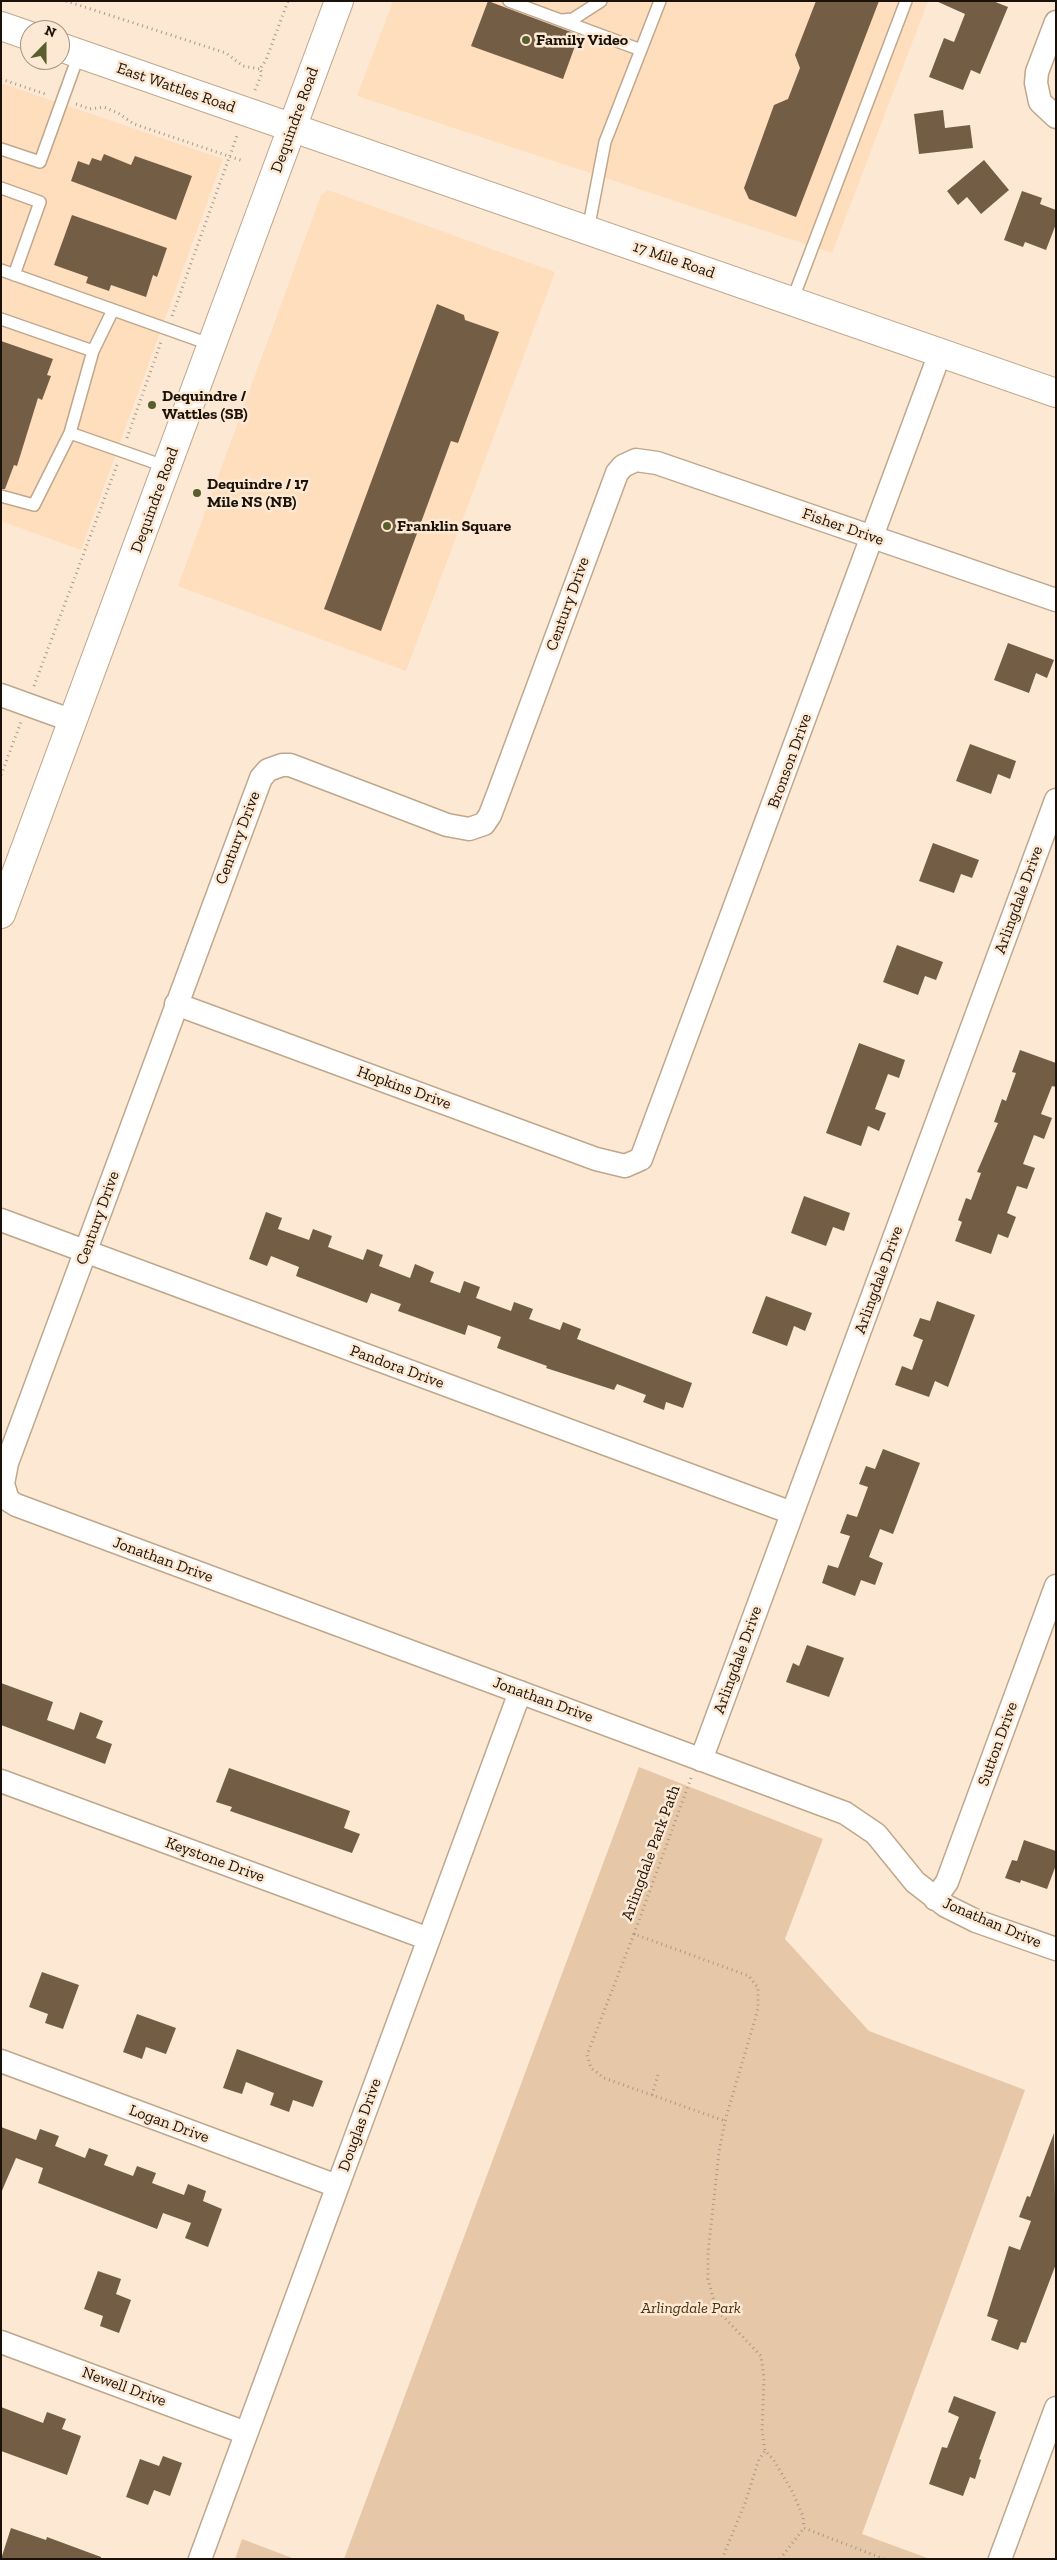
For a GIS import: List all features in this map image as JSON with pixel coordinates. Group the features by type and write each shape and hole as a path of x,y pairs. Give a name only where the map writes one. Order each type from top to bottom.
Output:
{"main road":[{"name":"Dequindre Road","path":"1,913 339,1"},
{"path":"1,26 20,33"},
{"name":"East Wattles Road","path":"70,51 292,128"},
{"name":"17 Mile Road","path":"292,128 1056,393"}],"street":[{"path":"1048,110 1037,93 1037,72 1056,22"},
{"name":"Bronson Drive","path":"633,1164 645,1153 940,353"},
{"name":"Fisher Drive","path":"630,462 646,460 657,463 1056,600"},
{"name":"Century Drive","path":"4,1492 3,1477 7,1463 257,788 268,770 290,765 461,829 484,824 496,801 617,473 630,462"},
{"path":"1,694 73,721"},
{"name":"Arlingdale Drive","path":"701,1760 1056,800"},
{"name":"Hopkins Drive","path":"176,1004 596,1159 616,1166 633,1164"},
{"name":"Pandora Drive","path":"1,1220 792,1513"},
{"name":"Jonathan Drive","path":"4,1492 16,1505 838,1810 861,1822 876,1834 915,1882 935,1899 970,1918 1056,1949"},
{"name":"Sutton Drive","path":"935,1899 947,1882 1056,1586"},
{"name":"Douglas Drive","path":"200,2559 520,1692"},
{"name":"Keystone Drive","path":"1,1781 429,1939"},
{"name":"Logan Drive","path":"1,2061 337,2186"},
{"name":"Newell Drive","path":"1,2342 246,2432"},
{"path":"1000,2559 1056,2408"}],"lane":[{"path":"509,1 641,50"},
{"path":"588,230 605,142 660,1"},
{"path":"792,301 906,1"},
{"path":"560,20 574,19 597,2"},
{"path":"1,149 40,162 64,70"},
{"path":"1,188 40,202 14,275"},
{"path":"1,270 212,345"},
{"path":"1,496 34,505 70,433 93,351 113,310"},
{"path":"1,318 93,351"},
{"path":"70,433 167,467"}],"path":[{"path":"66,1 226,53 244,66 261,71 288,1"},
{"path":"1,79 51,96"},
{"path":"72,103 90,109 104,108 118,113 134,124 244,161"},
{"path":"172,315 234,142"},
{"path":"127,437 162,342"},
{"path":"35,682 118,463"},
{"path":"1,775 22,718"},
{"name":"Arlingdale Park Path","path":"690,1780 634,1934 587,2055 591,2068 604,2078 725,2122"},
{"name":"Arlingdale Park Path","path":"634,1934 749,1976 758,1988 758,2009 718,2152 708,2253 708,2279 716,2310 761,2356 764,2378 762,2431 765,2451"},
{"path":"652,2095 658,2075"},
{"path":"722,2559 745,2503 759,2459 765,2451 772,2458 792,2491 802,2516 804,2528 780,2559"},
{"path":"804,2528 884,2559"}],"shaded area":[{"path":"393,1 928,1 832,253 357,96"},
{"path":"1,83 223,159 81,550 1,521"},
{"path":"328,190 555,272 406,671 178,586 321,195"}],"green space":[{"name":"Arlingdale Park","path":"639,1767 823,1839 785,1939 869,2031 1025,2090 862,2534 930,2559 344,2559"},
{"path":"242,2539 295,2559 235,2559"}],"building":[{"name":"Family Video","path":"488,1 579,35 563,79 471,46"},
{"path":"816,1 879,1 796,217 749,199 744,188 774,105 788,99 800,68 795,55"},
{"path":"936,1 993,1 1008,7 980,74 971,70 963,90 929,77 944,38 954,42 965,14"},
{"path":"943,110 945,128 970,125 973,148 919,154 914,114"},
{"path":"104,154 131,165 135,156 192,176 176,220 71,181 78,161 89,165 92,158 101,161"},
{"path":"984,160 1009,190 981,214 967,197 958,205 947,191"},
{"path":"1022,191 1042,198 1040,204 1056,210 1056,224 1046,250 1025,242 1023,247 1004,240"},
{"path":"72,215 167,248 157,277 153,275 146,297 111,285 109,291 86,283 88,277 54,265"},
{"name":"Franklin Square","path":"437,304 464,315 465,320 499,332 458,443 451,441 381,631 324,609"},
{"path":"1,341 53,359 47,375 51,376 42,400 38,398 17,466 14,465 5,489 1,489"},
{"path":"1008,643 1054,660 1047,678 1036,673 1029,693 994,680"},
{"path":"970,744 1016,761 1010,779 998,774 991,794 956,781"},
{"path":"933,843 979,860 972,878 961,874 954,893 919,881"},
{"path":"897,945 943,962 936,980 925,976 918,995 883,982"},
{"path":"859,1043 905,1060 899,1078 888,1074 875,1109 886,1113 879,1131 868,1126 861,1146 826,1133"},
{"path":"1020,1050 1056,1063 1056,1087 1052,1086 1041,1114 1052,1118 1044,1139 1034,1135 1023,1164 1035,1168 1027,1189 1017,1186 1007,1213 1016,1217 1008,1238 998,1234 991,1254 955,1241 962,1222 958,1220 966,1198 971,1200 981,1173 977,1172 998,1123 994,1122 1002,1099 1006,1101 1016,1073 1012,1072"},
{"path":"804,1196 850,1213 844,1231 833,1227 826,1246 791,1233"},
{"path":"266,1212 282,1218 278,1229 309,1240 313,1229 332,1236 328,1247 363,1260 367,1249 383,1255 379,1266 410,1278 415,1264 434,1272 430,1282 460,1293 464,1281 480,1287 476,1298 511,1311 514,1302 533,1309 529,1319 560,1330 563,1322 581,1329 577,1339 692,1383 683,1408 666,1402 664,1410 643,1402 646,1395 617,1384 614,1390 546,1368 547,1366 497,1348 501,1337 468,1325 465,1335 398,1311 401,1304 371,1293 367,1303 296,1276 299,1267 271,1256 267,1266 249,1259"},
{"path":"766,1296 812,1313 805,1331 794,1326 787,1346 752,1333"},
{"path":"937,1301 975,1315 948,1387 935,1381 929,1397 895,1385 902,1366 912,1370 923,1340 913,1336 920,1318 930,1321"},
{"path":"883,1449 920,1463 893,1534 880,1529 869,1557 883,1563 875,1585 861,1580 855,1596 822,1583 828,1565 838,1568 850,1536 840,1533 847,1514 857,1517 868,1487 859,1484 866,1466 875,1469"},
{"path":"807,1645 844,1658 829,1697 786,1682 793,1663 799,1666"},
{"path":"1,1683 53,1702 47,1720 74,1730 80,1712 103,1721 96,1738 112,1744 105,1764 1,1725"},
{"path":"229,1768 350,1811 344,1828 360,1834 352,1853 230,1811 232,1807 216,1802"},
{"path":"1024,1840 1056,1851 1056,1865 1047,1889 1021,1880 1020,1883 1005,1878 1012,1860 1017,1861"},
{"path":"42,1972 79,1985 63,2029 45,2023 48,2014 29,2007"},
{"path":"137,2014 176,2028 166,2054 146,2047 142,2059 123,2052"},
{"path":"237,2049 323,2081 313,2107 293,2100 289,2112 270,2105 274,2093 246,2082 242,2094 223,2088"},
{"path":"1,2127 36,2140 40,2129 59,2136 55,2146 85,2158 89,2148 108,2155 104,2165 133,2176 137,2166 156,2173 152,2183 184,2195 188,2184 206,2191 203,2201 222,2209 208,2247 185,2238 191,2223 163,2213 157,2229 38,2183 43,2168 16,2158 1,2193"},
{"path":"1054,2133 1056,2264 1026,2343 1021,2342 1018,2350 991,2340 998,2320 987,2316 1009,2246 1020,2250 1031,2221 1019,2217 1027,2196 1030,2197"},
{"path":"98,2271 121,2279 116,2294 131,2300 119,2333 100,2326 103,2316 84,2309"},
{"path":"954,2396 996,2412 979,2459 981,2460 975,2479 970,2477 963,2496 929,2484 942,2447 947,2448 959,2417 948,2412"},
{"path":"1,2407 43,2423 47,2412 66,2419 62,2429 81,2436 67,2475 1,2451"},
{"path":"163,2456 182,2463 170,2496 154,2490 148,2505 126,2497 140,2459 159,2466"},
{"path":"11,2528 46,2540 47,2537 101,2557 101,2559 1,2559"}],"place":[{"name":"Family Video","path":"526,40"},
{"name":"Dequindre / Wattles (SB)","path":"152,405"},
{"name":"Dequindre / 17 Mile NS (NB)","path":"197,493"},
{"name":"Franklin Square","path":"387,526"}]}
